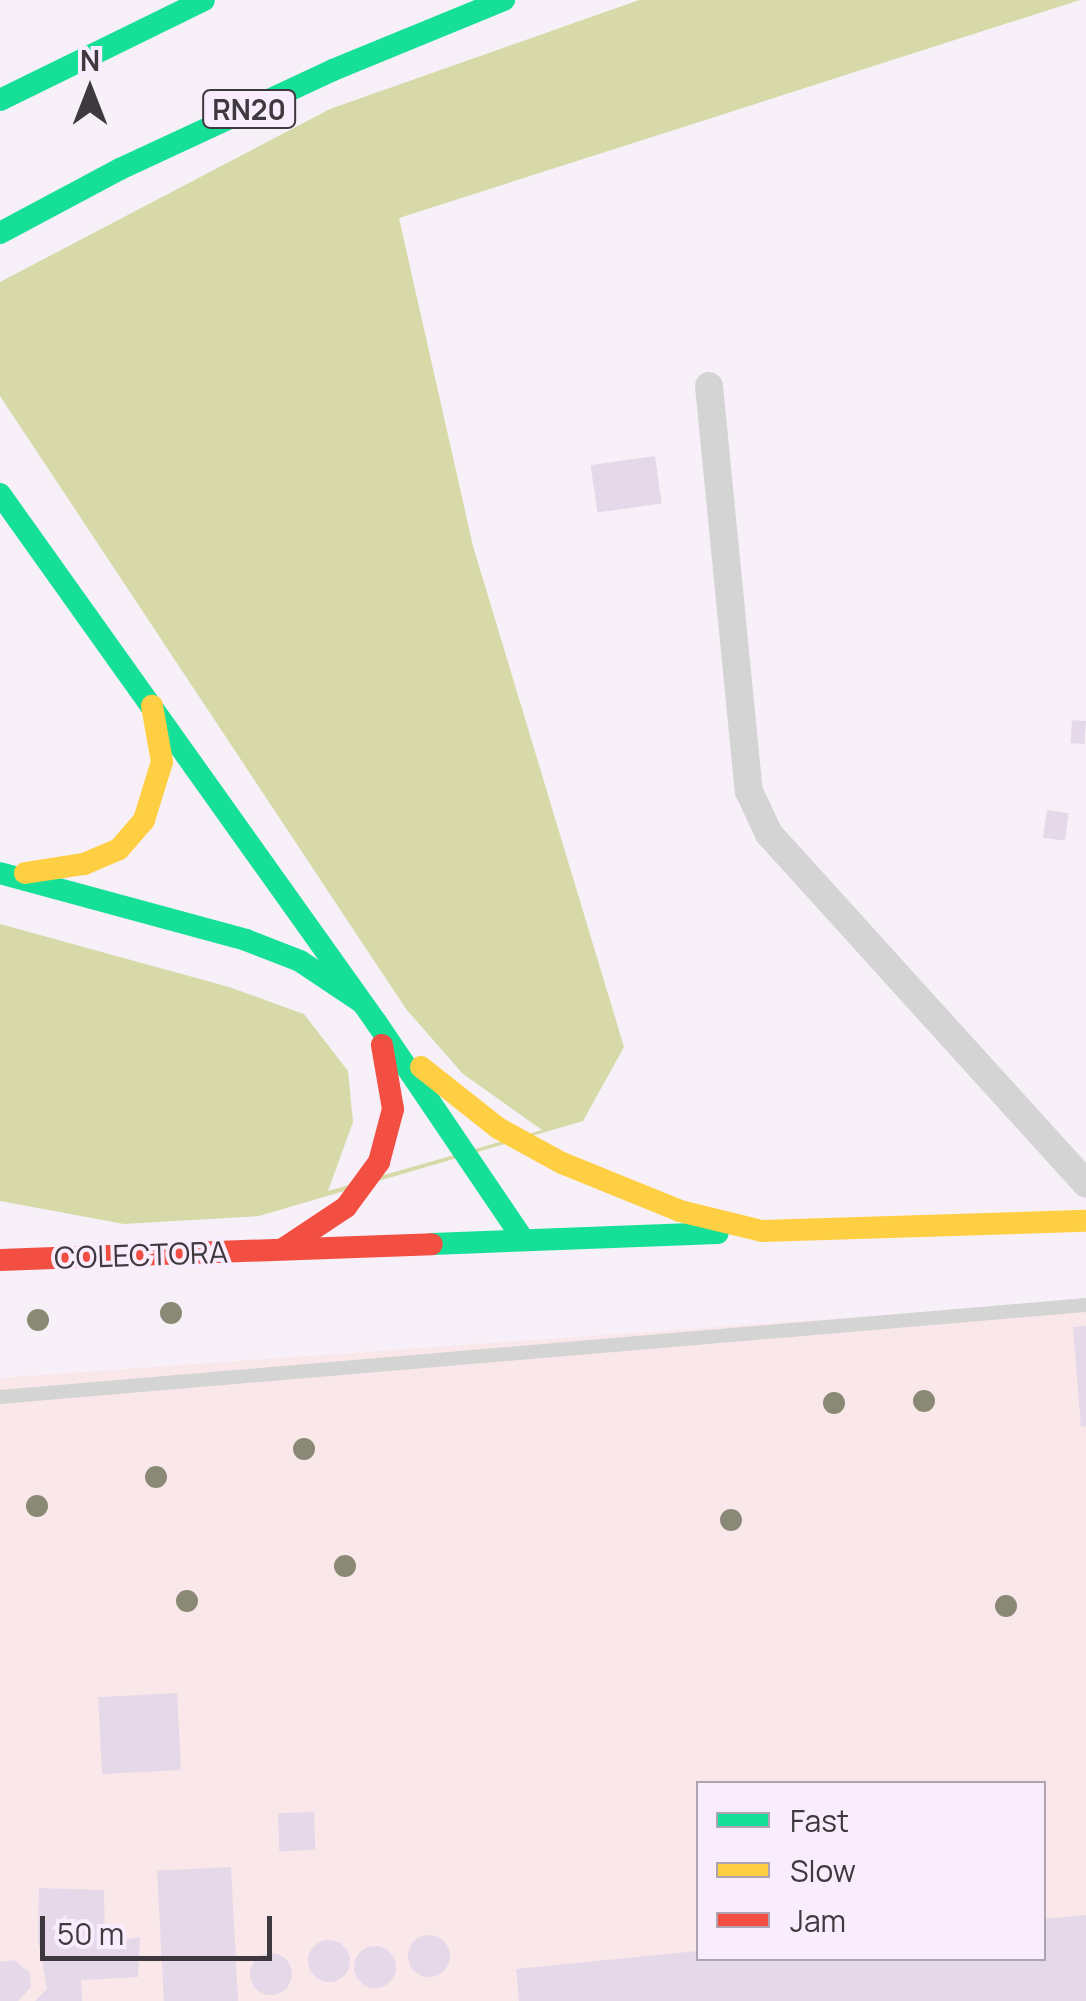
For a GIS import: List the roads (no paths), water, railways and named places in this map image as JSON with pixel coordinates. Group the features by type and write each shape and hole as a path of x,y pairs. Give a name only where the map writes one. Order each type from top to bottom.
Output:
{"main road":[{"path":"0,100 204,0"},
{"name":"RN20","path":"0,233 120,169 333,70 504,0"},
{"path":"0,494 376,1022 523,1239"},
{"path":"0,872 41,874 84,864 119,848 144,820 158,776 162,745 152,706"},
{"path":"0,872 246,940 300,961 361,1002"},
{"path":"376,1022 498,1128 546,1154 620,1190 680,1211 762,1231"},
{"path":"282,1250 346,1207 379,1162 393,1109 391,1077 376,1022"},
{"name":"COLECTORA","path":"0,1260 1086,1221"}],"street":[{"path":"710,386 749,792 769,834 1086,1184"}],"lane":[{"path":"0,1397 1086,1305"}]}
